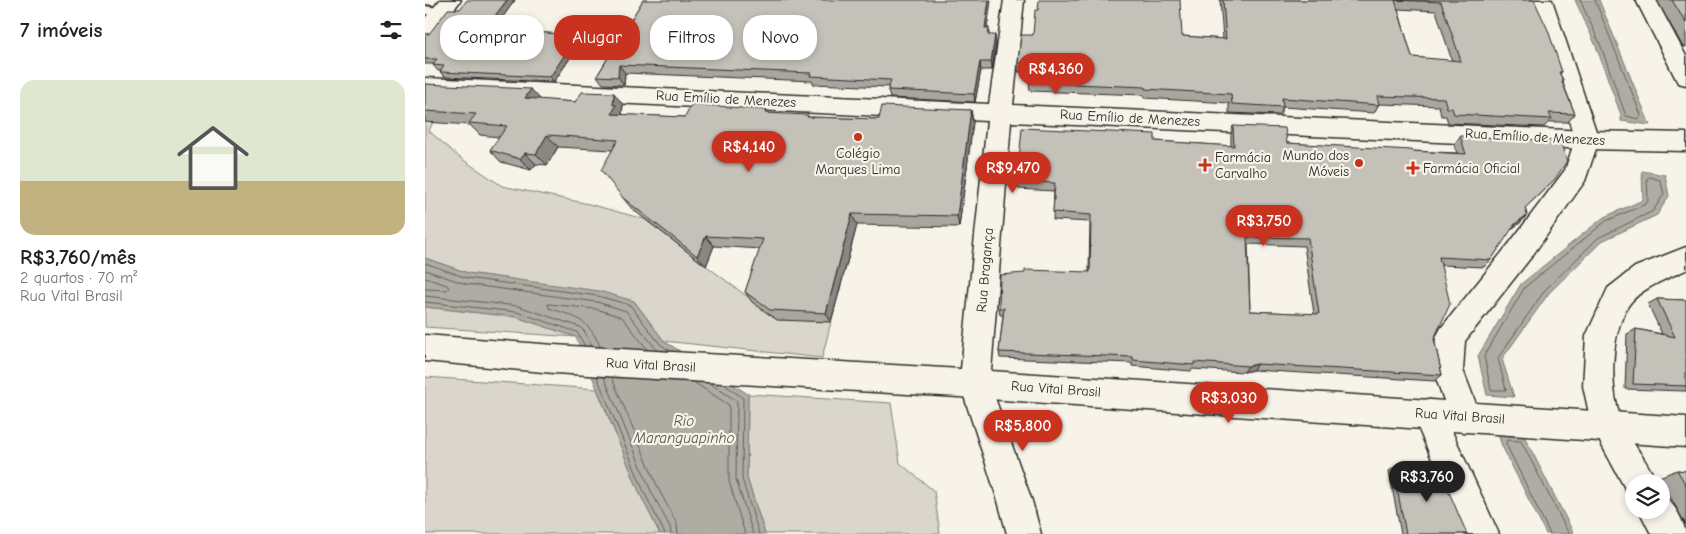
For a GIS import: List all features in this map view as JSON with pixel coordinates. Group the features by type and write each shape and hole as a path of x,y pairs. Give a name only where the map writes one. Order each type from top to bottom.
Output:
{"street":[{"name":"Rua Bragança","path":"1014,0 1000,111 975,384 1015,501 1024,534"},
{"path":"1465,417 1448,370 1451,337 1522,248 1576,174 1587,140 1549,29 1542,0"},
{"path":"1646,0 1686,77"},
{"path":"425,32 439,7"},
{"name":"Rua Emílio de Menezes","path":"425,86 1000,111 1587,140 1686,142"},
{"path":"1635,474 1608,427 1598,386 1601,336 1618,296 1645,275 1686,258"},
{"name":"Rua Vital Brasil","path":"425,348 554,359 975,384 1686,432"},
{"path":"1429,414 1482,534"},
{"path":"1661,519 1670,534"}],"shaded area":[{"path":"425,96 444,97 429,131 459,157 502,186 589,204 644,219 777,319 831,322 822,358 664,341 634,301 537,283 468,273 425,258"},
{"path":"425,307 516,317 576,337 425,327"},
{"path":"425,377 597,389 641,496 660,534 425,534"},
{"path":"748,394 891,403 900,463 934,491 940,534 765,534 747,478"}],"water":[{"path":"1575,0 1599,0 1650,125 1621,121 1621,115 1596,46"},
{"path":"1642,171 1665,175 1669,196 1657,215 1602,241 1549,293 1502,359 1514,397 1487,395 1478,356 1521,284 1604,217 1643,200"},
{"name":"Rio Maranguapinho","path":"425,258 468,273 599,291 634,301 664,341 748,394 747,478 765,534 660,534 641,496 576,337 516,317 425,307"},
{"path":"1498,434 1524,436 1574,534 1546,534 1502,446"}],"building":[{"path":"467,0 507,0 496,15 443,15 448,9 460,9"},
{"path":"643,0 989,0 985,28 989,28 988,35 995,35 991,62 980,62 974,94 888,90 891,80 810,76 811,73 619,65 618,77 597,76 607,60 640,60 640,15 634,15"},
{"path":"1039,0 1180,0 1182,36 1226,39 1223,0 1395,0 1534,0 1548,30 1562,72 1559,72 1564,82 1562,82 1575,114 1549,113 1552,119 1454,114 1452,108 1447,108 1444,98 1377,96 1379,105 1282,98 1283,107 1232,104 1231,94 1145,89 1145,87 1029,82 1031,64 1018,63 1021,35 1033,35 1035,10 1038,10","holes":["1395,0 1441,2 1461,61 1412,57"]},
{"path":"1672,0 1686,0 1686,23"},
{"path":"440,20 440,60 544,60 544,33 554,33 554,60 561,60 550,77 440,72 444,66 433,65 437,59 425,59 425,34 429,34"},
{"path":"425,84 531,89 525,98 575,102 582,92 614,93 613,105 616,105 612,114 685,117 692,104 767,110 765,113 808,115 807,117 879,119 882,106 971,110 957,216 852,214 826,313 770,310 745,292 763,239 706,236 697,256 623,198 601,170 618,140 547,135 536,154 525,153 520,159 490,150 507,126 469,123 476,114 425,111"},
{"path":"1233,126 1285,128 1287,143 1466,154 1460,136 1560,141 1567,161 1555,179 1525,208 1527,215 1515,224 1491,260 1439,257 1450,304 1434,339 1442,375 1257,364 1248,366 1194,362 1194,365 1133,360 1133,357 999,352 1004,308 999,308 1000,275 1025,273 1025,270 1090,272 1091,215 1053,212 1055,183 1017,181 1022,128 1155,134 1155,141 1234,146","holes":["1247,237 1308,238 1319,314 1250,311"]},
{"path":"1657,299 1686,300 1686,386 1633,384 1636,329 1675,337"},
{"path":"1393,468 1440,471 1467,534 1406,534"},
{"path":"1677,470 1686,471 1686,485"}],"place":[{"name":"Colégio Marques Lima","path":"858,137"},
{"name":"Mundo dos Móveis","path":"1359,163"},
{"name":"Farmácia Carvalho","path":"1205,165"},
{"name":"Farmácia Oficial","path":"1413,168"}]}
